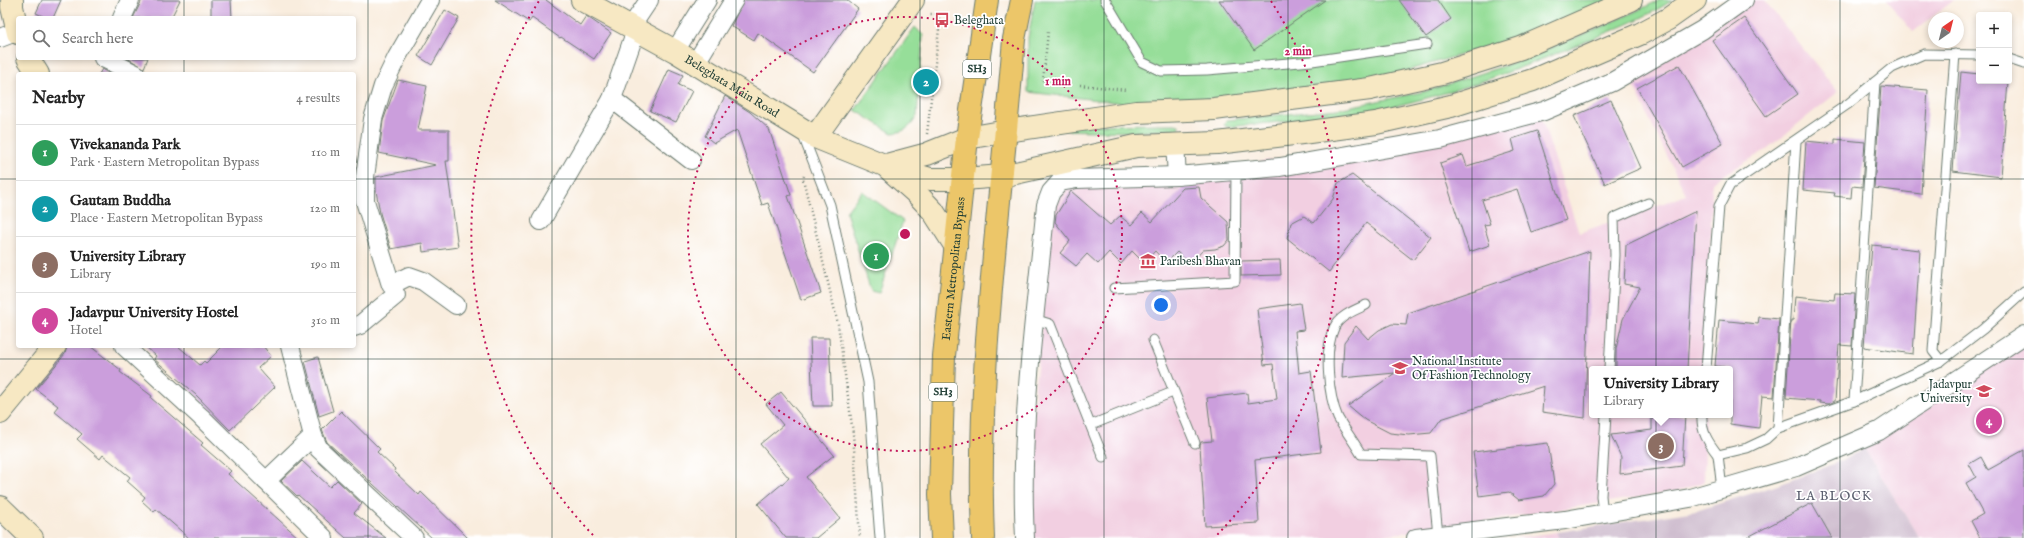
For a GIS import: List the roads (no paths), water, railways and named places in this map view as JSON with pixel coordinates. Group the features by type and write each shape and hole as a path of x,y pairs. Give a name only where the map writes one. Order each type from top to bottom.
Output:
{"main road":[{"path":"12,0 13,33"},
{"name":"Beleghata Main Road","path":"582,0 675,51 808,140 884,165"},
{"path":"808,140 913,0"},
{"name":"Eastern Metropolitan Bypass","path":"942,538 940,494 944,356 964,179 967,138 987,0"},
{"path":"983,538 981,492 985,357 1007,131 1014,39 1022,0"},
{"path":"884,165 928,154 967,138 1007,131 1136,112 1214,109 1370,89 1442,73 1521,48 1631,0"},
{"path":"884,165 930,179 964,179 1002,176 1136,146 1217,143 1369,124 1451,106 1533,80 1607,49 1657,25 1695,0"},
{"path":"29,60 37,72"},
{"path":"884,165 916,193 933,211 956,247"},
{"path":"0,413 53,348"},
{"path":"0,506 32,538"}],"street":[{"path":"123,16 130,0"},
{"path":"430,0 397,56 383,86 373,119 365,177 365,201 391,285 409,276 423,281 456,305"},
{"path":"541,221 612,99 634,29 649,0"},
{"path":"675,51 707,0"},
{"path":"694,64 734,0"},
{"path":"1025,538 1023,499 1026,390 1046,205 1050,192 1060,182 1077,179 1177,176 1280,168 1440,139 1544,111 1612,82 1702,30 1744,0"},
{"path":"108,60 132,72"},
{"path":"612,99 691,160"},
{"path":"1175,144 1177,176"},
{"path":"356,326 360,325 396,295"},
{"path":"1416,538 1603,513 1690,498 1796,466 1879,431 2024,335"},
{"path":"126,348 201,417 324,538"},
{"path":"296,348 313,436 319,448 414,538"},
{"path":"266,481 313,436"}],"lane":[{"path":"1105,0 1142,62 1161,71 1207,70 1312,61 1427,44"},
{"path":"1706,366 1719,206 1730,185 1796,141 1892,68 1924,54 1976,55"},
{"path":"1941,361 1933,351 1955,54"},
{"path":"2012,60 2024,64"},
{"path":"1854,401 1875,82"},
{"path":"808,140 830,205 868,382 880,538"},
{"path":"1778,428 1796,141"},
{"path":"1114,288 1235,281 1236,171"},
{"path":"1609,366 1615,255 1614,218 1648,203"},
{"path":"1718,455 1747,448 1766,439 1778,428 1854,401 1941,361 1983,329 2024,292"},
{"path":"1366,305 1348,313 1334,326 1328,354 1331,389 1338,417 1361,454 1430,456 1438,535"},
{"path":"1034,319 1050,324 1103,457"},
{"path":"1153,340 1195,443"},
{"path":"1091,425 1173,392"},
{"path":"1603,513 1601,496 1606,418"},
{"path":"1702,418 1706,438 1718,455 1722,489"}],"place":[{"name":"Beleghata","path":"942,20"},
{"name":"Gautam Buddha","path":"926,82"},
{"name":"Vivekananda Park","path":"876,256"},
{"name":"Paribesh Bhavan","path":"1148,261"},
{"name":"National Institute Of Fashion Technology","path":"1400,368"},
{"name":"Jadavpur University","path":"1984,391"},
{"name":"Jadavpur University Hostel","path":"1989,421"},
{"name":"University Library","path":"1661,446"}],"district":[{"name":"LA BLOCK","path":"1834,496"}]}
